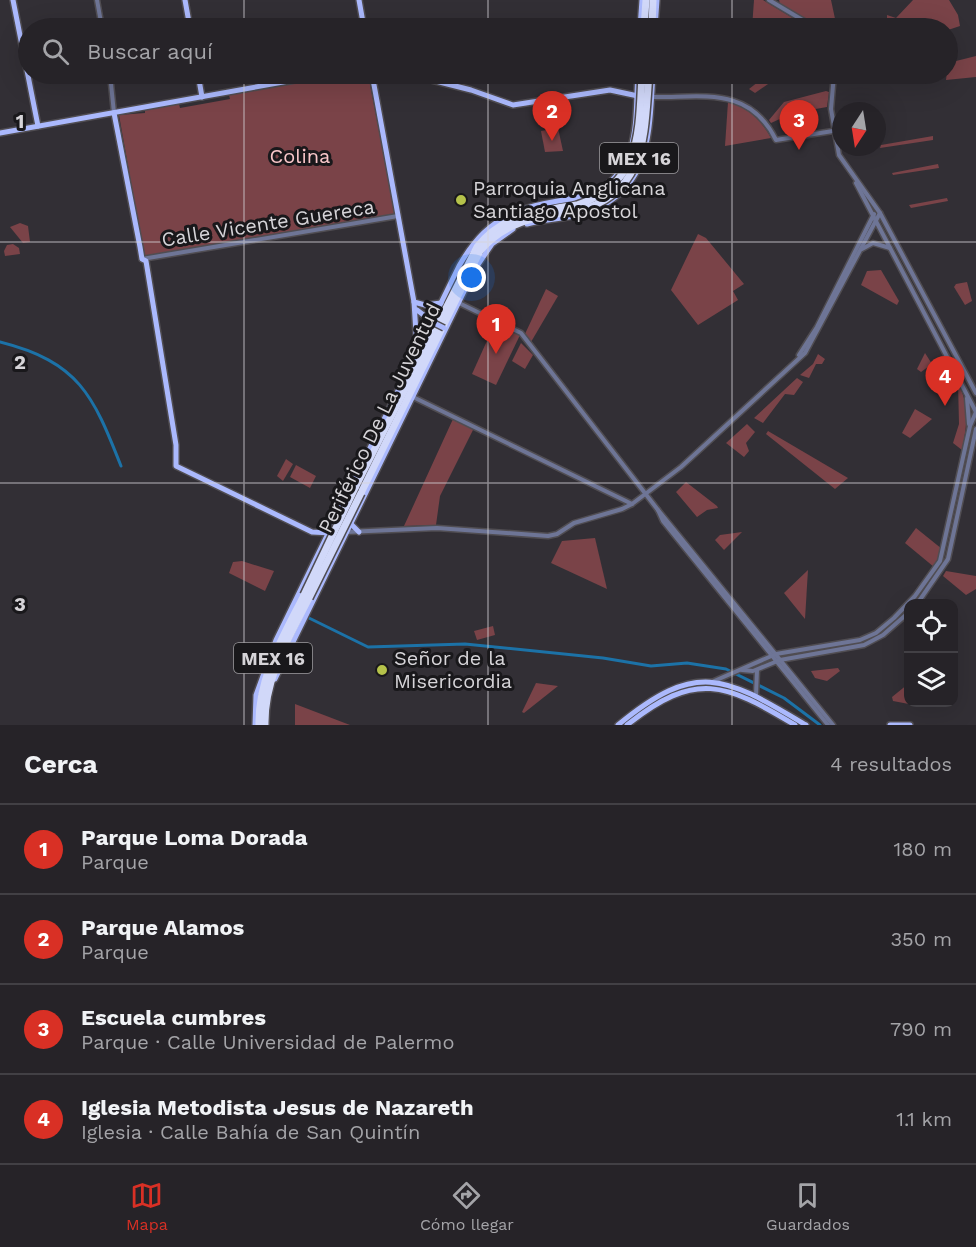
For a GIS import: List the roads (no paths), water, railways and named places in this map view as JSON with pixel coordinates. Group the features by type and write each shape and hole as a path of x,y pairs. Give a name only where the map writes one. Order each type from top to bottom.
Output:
{"highway":[{"path":"643,18 644,0"},
{"path":"654,18 656,1"},
{"name":"Periférico De La Juventud","path":"358,490 388,441 480,251 497,233 519,221 577,208 611,187 629,165 638,141 641,84"},
{"name":"Periférico De La Juventud","path":"267,725 268,691 276,665 382,434 463,270 485,237 518,216 594,205 617,191 633,172 645,134 650,84"},
{"path":"388,441 400,423"},
{"path":"370,448 382,434"},
{"name":"Periférico De La Juventud","path":"257,725 260,696 266,674 307,596"},
{"path":"276,665 287,653"}],"main road":[{"path":"13,0 18,25"},
{"path":"185,0 188,18"},
{"path":"359,0 362,18"},
{"path":"30,84 38,126"},
{"path":"200,84 202,97"},
{"path":"0,133 273,84"},
{"path":"374,84 414,302 418,337 416,354"},
{"path":"446,84 484,94 513,105 610,90 652,97"},
{"path":"267,725 270,696 287,653 481,257 500,238 530,223 590,211 610,202 620,193 634,177 646,154 652,84"},
{"path":"257,725 254,705 262,673 471,245 491,226 527,208 588,195 615,176 631,148 637,86 643,89 652,87"},
{"path":"636,112 651,113"},
{"path":"114,113 142,259 146,261 176,445 176,466 318,534 325,542"},
{"path":"414,302 425,305 441,303"},
{"path":"415,309 445,328"},
{"path":"336,519 341,524 350,524 359,532"},
{"path":"318,534 345,532"},
{"path":"325,542 333,541 339,546"},
{"path":"618,725 665,691 683,685 711,682 737,687 756,695 806,725"},
{"path":"627,725 649,707 676,693 713,688 746,697 795,725"},
{"path":"890,725 910,725"}],"street":[{"path":"97,0 100,18"},
{"path":"769,0 799,18"},
{"path":"111,84 114,113"},
{"path":"832,120 833,84"},
{"path":"652,97 702,96 735,100 756,112 769,126 776,140 832,131"},
{"path":"711,682 774,655 869,637 894,618 915,596 934,571 943,550 970,426 976,413 854,179 840,156"},
{"path":"854,179 878,211 976,393"},
{"path":"345,532 437,528 548,536 557,534 565,527 632,504 683,466 811,345 878,211"},
{"name":"Calle Vicente Guereca","path":"142,259 399,216"},
{"path":"857,251 873,243 891,249"},
{"path":"459,303 521,333 608,443 658,510 663,521 774,655 828,725"},
{"path":"967,395 970,426"},
{"path":"413,397 632,504"},
{"path":"920,599 948,559 976,429"},
{"path":"738,671 747,672 778,660 864,645 883,635 904,617"},
{"path":"778,660 833,725"},
{"path":"756,695 757,669"}],"waterway":[{"path":"0,342 27,350 48,360 66,371 80,385 101,419 121,466"},
{"path":"309,618 368,647 465,644 603,658 651,666 687,663 726,669 784,698 820,725"}],"place":[{"name":"Parque Alamos","path":"552,141"},
{"name":"Escuela cumbres","path":"799,150"},
{"name":"Parroquia Anglicana Santiago Apostol","path":"461,200"},
{"name":"Parque Loma Dorada","path":"496,354"},
{"name":"Iglesia Metodista Jesus de Nazareth","path":"945,406"},
{"name":"Señor de la Misericordia","path":"382,670"}],"park label":[{"name":"Colina","path":"300,156"}]}
